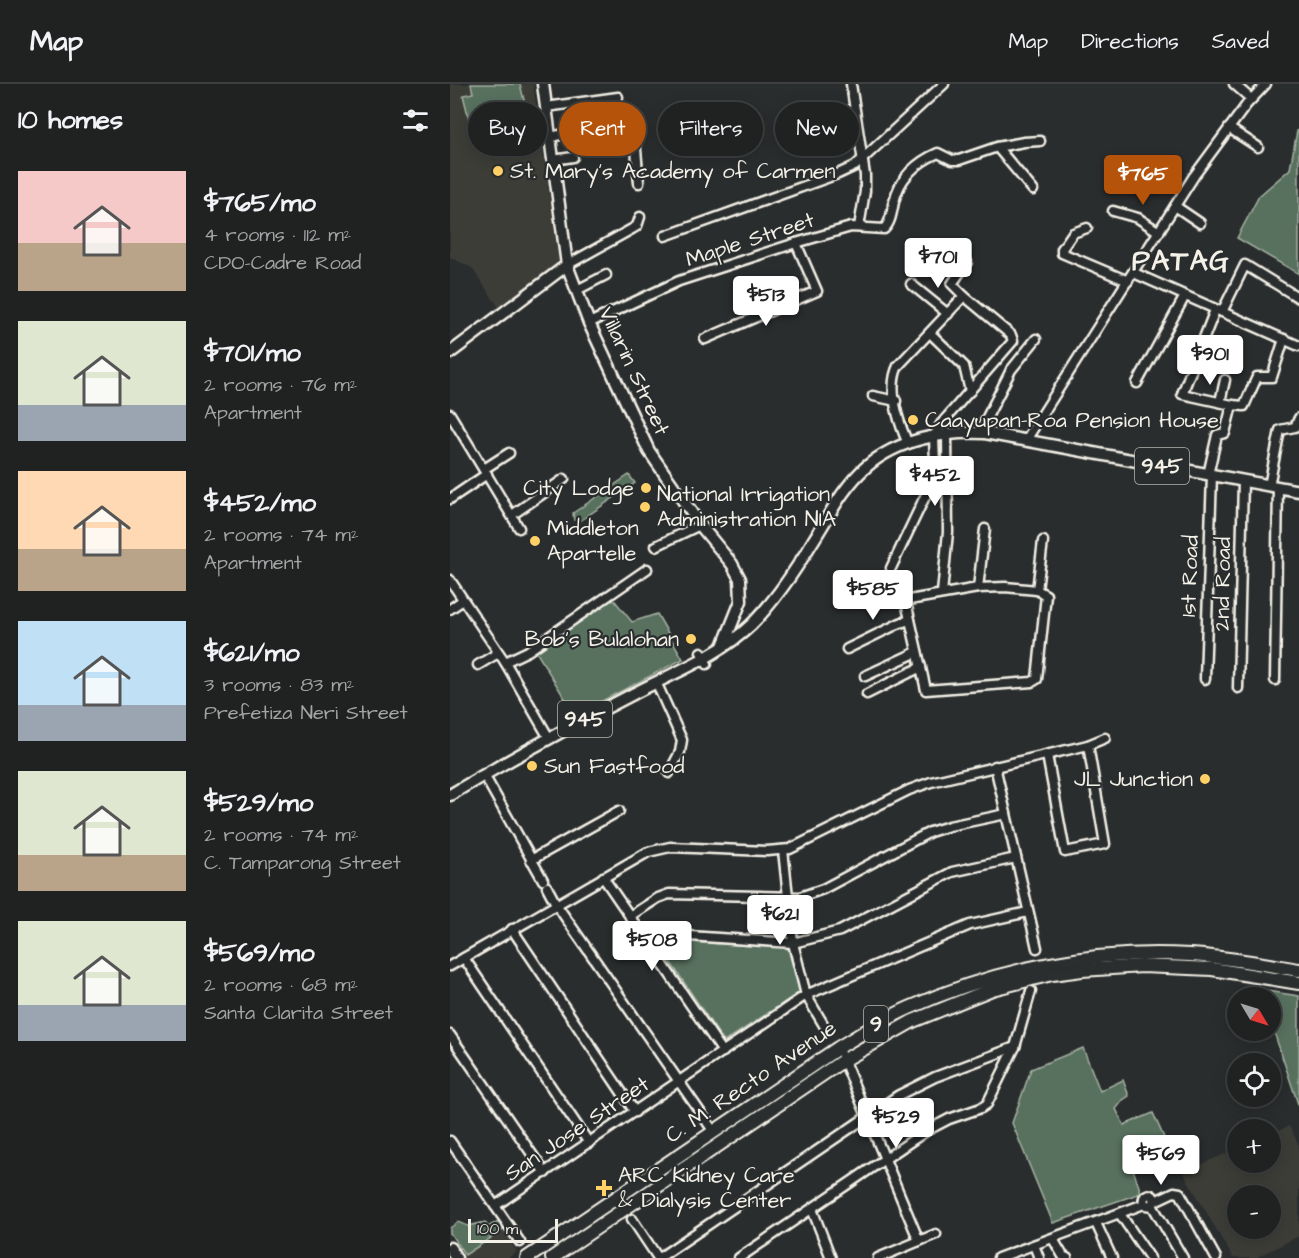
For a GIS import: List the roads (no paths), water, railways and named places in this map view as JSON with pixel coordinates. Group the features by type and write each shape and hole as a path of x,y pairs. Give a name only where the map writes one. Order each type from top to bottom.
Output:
{"highway":[{"name":"C. M. Recto Avenue","path":"552,1258 629,1214 721,1143 844,1060 883,1037 947,1006 1034,973 1076,960 1165,954 1218,957 1299,970"},
{"path":"1252,975 1255,962"},
{"path":"1268,978 1270,965"},
{"name":"C. M. Recto Avenue","path":"526,1258 838,1048 909,1008 960,987 1000,974 1142,966 1212,969 1299,983"},
{"path":"714,1132 721,1143"},
{"path":"618,1197 629,1214"}],"main road":[{"name":"Villarin Street","path":"543,84 545,102"},
{"name":"Villarin Street","path":"547,114 567,265 589,323 649,451 700,525 732,564 741,584 741,600 723,646"},
{"path":"450,352 567,265"},
{"name":"945","path":"450,795 549,738 704,658 748,627 771,603 799,564 856,476 881,456 908,444 934,436 979,433 1299,491"},
{"path":"450,1248 456,1258"}],"street":[{"path":"665,236 838,174 864,159 944,84"},
{"path":"1234,84 1251,99"},
{"path":"1026,440 1175,206 1229,128 1251,99 1266,84"},
{"path":"853,85 864,159 865,190 859,227"},
{"path":"547,106 618,97"},
{"path":"550,137 626,122 631,123 639,183"},
{"path":"1229,128 1258,147"},
{"path":"1033,190 997,147 1040,141"},
{"name":"Maple Street","path":"589,323 679,281 796,243 859,227 881,230 887,227 896,194 914,167 933,155 941,153 952,160 959,160 997,147"},
{"path":"553,160 573,157"},
{"path":"1175,206 1200,223"},
{"path":"1113,212 1138,218 1160,231"},
{"path":"567,265 632,230 637,226 640,217"},
{"path":"1087,228 1071,236 1062,249 1062,254 1128,281"},
{"path":"705,339 817,291 796,243"},
{"path":"891,568 932,482 935,465 934,436 941,424 1011,346 1013,340 1011,335 952,284 967,262"},
{"path":"1284,339 1272,377 1257,377 1244,406 1182,394 1219,311 1245,265 1299,298"},
{"path":"1134,273 1299,346"},
{"path":"577,290 606,275"},
{"path":"912,284 948,314"},
{"path":"908,444 899,423 894,374 898,366 917,352 930,333 964,296"},
{"path":"1137,383 1185,296"},
{"path":"930,333 964,366 970,391"},
{"path":"979,433 1011,370 1036,339"},
{"path":"1220,402 1225,380"},
{"path":"873,396 896,401"},
{"name":"1st Road","path":"1204,679 1210,475 1217,436 1225,433 1232,405"},
{"path":"450,414 519,528"},
{"path":"1275,680 1274,487 1280,430 1295,427 1299,418"},
{"path":"942,593 948,532 947,434"},
{"path":"450,499 508,453"},
{"path":"512,515 564,479"},
{"name":"2nd Road","path":"1238,688 1243,481"},
{"path":"656,546 700,525"},
{"path":"978,588 985,530"},
{"path":"1037,590 1043,541"},
{"path":"505,662 528,651 647,569"},
{"path":"450,580 505,662 549,738"},
{"path":"1005,587 1037,590 1046,595 1037,679 927,691 906,602 942,593 978,588 1005,587"},
{"path":"450,609 463,600"},
{"path":"847,649 909,620"},
{"path":"865,676 917,652"},
{"path":"478,665 498,653"},
{"path":"867,694 921,667"},
{"path":"656,682 682,740 680,752 669,773"},
{"path":"450,966 648,852 670,846 783,850 798,846 909,790 931,782 1088,746 1105,738"},
{"path":"1047,754 1065,852 1105,844 1088,746"},
{"path":"995,766 1036,948"},
{"path":"484,775 556,904 714,1132"},
{"path":"531,860 619,811"},
{"path":"630,916 658,898 669,894 800,897 823,889 930,832 1006,814"},
{"path":"783,850 793,943 806,995 825,1027"},
{"path":"656,954 680,938 689,936 793,943 840,931 952,872 1016,858"},
{"path":"603,877 723,1052"},
{"name":"San Jose Street","path":"495,1206 806,995 970,925 1028,912"},
{"path":"512,929 635,1112"},
{"path":"464,958 589,1143"},
{"path":"739,1258 942,1122 984,1106 992,1098 1015,1047 1031,991"},
{"path":"450,1035 545,1173"},
{"path":"629,1214 659,1258 899,1095 935,1077 1015,1047"},
{"path":"838,1048 920,1241"},
{"path":"450,1142 520,1242"},
{"path":"998,1258 1011,1256 1034,1245 1174,1192 1180,1193 1216,1258"},
{"path":"1150,1203 1183,1258"},
{"path":"812,1209 831,1258"},
{"path":"1120,1214 1150,1258"},
{"path":"1096,1223 1112,1258"},
{"path":"878,1258 936,1234"},
{"path":"1053,1239 1063,1256 1067,1258"},
{"path":"1034,1245 1039,1258"}],"place":[{"name":"St. Mary’s Academy of Carmen","path":"498,171"},
{"name":"Caayupan-Roa Pension House","path":"913,420"},
{"name":"City Lodge","path":"646,488"},
{"name":"National Irrigation Administration NIA","path":"645,507"},
{"name":"Middleton Apartelle","path":"535,541"},
{"name":"Bob's Bulalohan","path":"691,639"},
{"name":"Sun Fastfood","path":"532,766"},
{"name":"JL Junction","path":"1205,779"},
{"name":"ARC Kidney Care & Dialysis Center","path":"604,1188"}],"district":[{"name":"PATAG","path":"1181,261"}]}
